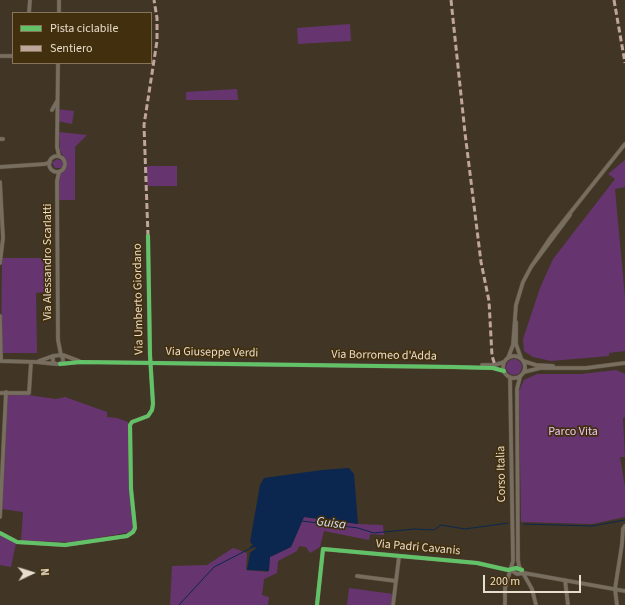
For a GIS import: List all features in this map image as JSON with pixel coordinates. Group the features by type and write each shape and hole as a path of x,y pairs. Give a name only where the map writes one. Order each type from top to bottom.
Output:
{"street":[{"path":"29,12 30,0"},
{"path":"59,0 59,12"},
{"path":"0,56 12,56"},
{"path":"0,167 45,164 57,156 58,64"},
{"path":"52,110 58,100"},
{"path":"518,297 516,344 525,366 524,372 520,377 510,377 504,371 504,362 508,358 513,345 514,312 518,297 531,267 625,140"},
{"path":"613,158 625,144"},
{"path":"45,164 57,172 64,169 66,163 64,159 57,156"},
{"path":"50,162 50,167"},
{"name":"Via Alessandro Scarlatti","path":"57,172 58,344 62,355"},
{"path":"0,182 3,238 0,263"},
{"name":"Via Umberto Giordano","path":"0,532 17,542 65,545 127,536 133,532 135,528 131,489 130,425 132,422 148,416 152,410 148,236"},
{"path":"0,316 0,361"},
{"name":"Via Alessandro Scarlatti","path":"53,355 58,344"},
{"path":"53,355 53,362 58,364 62,362 62,355"},
{"name":"Via Giuseppe Verdi","path":"34,362 53,355 62,355 80,362"},
{"path":"508,358 514,356 536,365 586,368"},
{"name":"Via Giuseppe Verdi","path":"0,361 58,364 80,362 151,362 316,365"},
{"path":"0,393 30,393 34,362"},
{"name":"Via Borromeo d'Adda","path":"316,365 453,366 495,365 504,362"},
{"path":"524,372 540,368 586,368 625,363"},
{"name":"Via Borromeo d'Adda","path":"453,366 489,368 504,371"},
{"name":"Corso Italia","path":"505,605 504,594 513,561 510,377"},
{"name":"Corso Italia","path":"520,377 517,388 519,566 523,572"},
{"path":"0,517 6,392"},
{"path":"617,605 615,589 616,578 625,526"},
{"name":"Via Padri Cavanis","path":"317,605 323,549 484,564 511,570 517,574 523,572 625,590"},
{"path":"393,605 398,557"},
{"path":"523,572 532,589 536,605"},
{"path":"357,576 396,580"},
{"path":"564,580 568,605"}],"green space":[{"path":"350,24 351,41 298,44 297,28"},
{"path":"237,89 238,100 186,100 186,92"},
{"path":"57,109 74,111 72,124 57,121"},
{"path":"59,132 87,135 75,147 75,200 56,200 61,168 55,168 52,163 57,159 62,161 63,156 60,150"},
{"path":"625,160 625,187 615,189 625,297 625,351 609,353 609,356 551,361 533,357 524,351 523,339 540,288 553,259 615,179 608,174"},
{"path":"147,166 177,166 177,186 147,186"},
{"path":"2,258 44,258 44,292 36,293 37,353 1,353"},
{"path":"511,359 517,359 522,364 520,373 517,375 511,375 506,370 506,364"},
{"name":"Parco Vita","path":"616,370 625,374 625,417 623,418 625,457 620,457 625,487 625,517 592,524 521,522 519,391 524,380 537,374 581,374"},
{"path":"9,395 28,395 56,399 65,397 107,412 107,417 117,418 128,422 134,527 131,532 73,542 21,541 23,512 2,509 7,397"},
{"path":"304,517 358,524 383,525 384,535 370,534 369,540 324,531 320,547 310,553 306,547 299,546 297,551 278,561 277,573 264,579 262,595 269,597 268,605 170,605 172,566 207,565 233,548 247,553 246,570 268,572 270,557 291,547"},
{"path":"0,535 16,543 11,567 0,565"},
{"path":"349,588 393,594 391,605 347,605"}],"water":[{"path":"349,468 354,474 358,524 304,517 291,547 270,557 269,571 247,570 250,553 256,548 250,549 253,545 250,542 260,485 264,478"}],"waterway":[{"name":"Guisa","path":"524,524 592,526 625,520"},
{"name":"Guisa","path":"302,521 358,528 374,533 414,529 434,530 441,525 465,529 508,523"},
{"name":"Guisa","path":"179,605 214,567 251,548"}],"marked path":[{"path":"148,236 144,125 157,41 157,18 154,0"},
{"path":"451,0 465,133 481,262 489,301 492,356 495,365"},
{"path":"614,0 625,63"}],"cycle path":[{"path":"0,533 17,542 65,545 127,536 133,532 135,528 131,489 130,425 132,422 148,416 152,410 153,404 150,355 148,236"},
{"path":"60,364 80,362 453,367 493,368 504,371"},
{"path":"317,605 323,549 477,563 508,570 516,568 522,570"}]}
